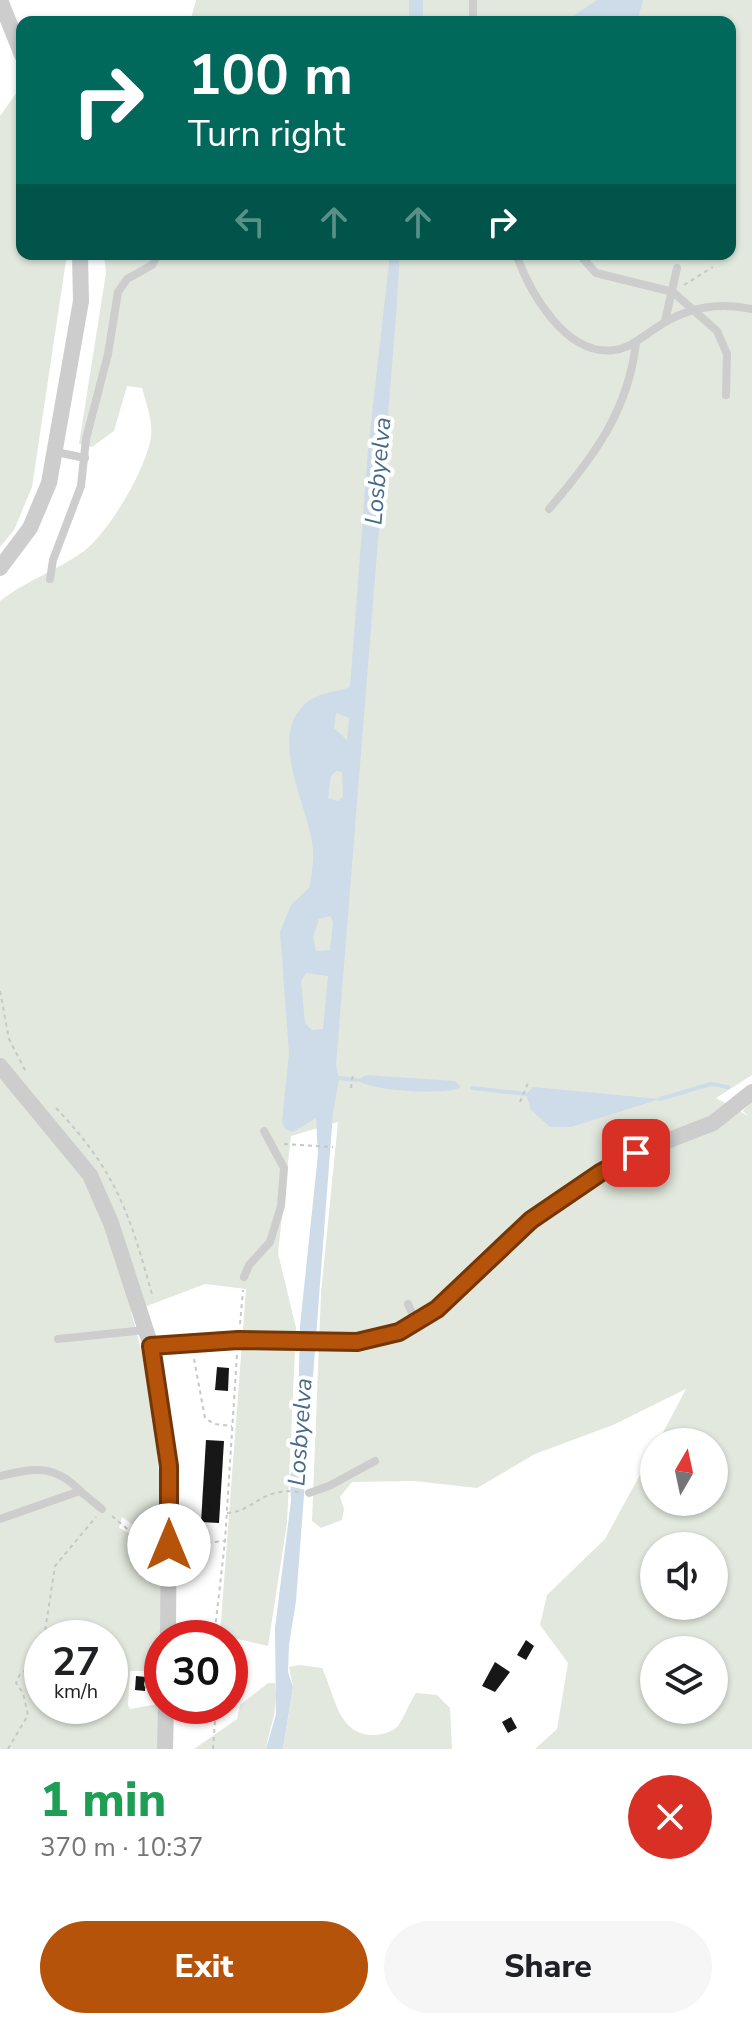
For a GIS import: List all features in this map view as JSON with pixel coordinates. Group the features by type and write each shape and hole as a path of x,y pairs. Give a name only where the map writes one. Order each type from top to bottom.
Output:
{"street":[{"path":"0,0 16,40"},
{"path":"0,568 30,528 49,483 81,301 80,260"},
{"path":"0,1066 90,1175 111,1223 148,1338 169,1466 168,1620"},
{"path":"148,1338 191,1342 357,1342 392,1334 417,1323 437,1309 519,1230 589,1180 636,1153 713,1123 752,1092"},
{"path":"165,1749 166,1724"}],"lane":[{"path":"50,579 53,560 81,486 118,292 127,279 152,265 155,260"},
{"path":"519,260 537,296 574,340 590,350 616,350 636,342 665,321 691,309 715,306 752,309"},
{"path":"584,260 596,273 673,292 717,331 724,343 726,395"},
{"path":"665,321 677,268"},
{"path":"549,509 588,463 616,419 634,366 636,342"},
{"path":"56,452 85,458"},
{"path":"244,1277 249,1265 270,1242 281,1206 284,1168 264,1131"},
{"path":"408,1304 417,1323"},
{"path":"58,1339 148,1338"},
{"path":"309,1493 375,1461"},
{"path":"0,1476 43,1468 68,1478 102,1509"},
{"path":"0,1519 80,1491"}],"path":[{"path":"673,292 713,267"},
{"path":"351,1088 353,1073"},
{"path":"520,1102 528,1083"},
{"path":"271,1143 333,1147"},
{"path":"217,1620 244,1277"},
{"path":"191,1342 205,1418 214,1424 232,1426"},
{"path":"227,1513 236,1512 258,1498 286,1490"},
{"path":"46,1620 55,1566 102,1509 138,1538 169,1545"},
{"path":"189,1544 207,1545 225,1541"},
{"path":"24,1672 16,1683 24,1697"},
{"path":"8,1749 24,1722"},
{"path":"213,1749 215,1724"}],"shaded area":[{"path":"196,0 752,0 752,1075 716,1098 748,1116 743,1111 752,1100 752,1749 535,1749 557,1729 568,1663 540,1625 547,1595 605,1539 640,1475 640,1516 728,1516 728,1428 665,1428 686,1389 613,1425 535,1454 477,1488 414,1481 352,1482 340,1497 344,1509 342,1520 321,1528 312,1521 321,1293 338,1122 291,1136 278,1253 296,1328 287,1523 268,1646 248,1641 248,1620 221,1620 246,1289 205,1284 131,1312 154,1423 161,1536 140,1530 122,1517 119,1528 160,1549 161,1620 144,1620 144,1671 130,1671 128,1705 130,1709 144,1706 144,1724 158,1724 159,1749 0,1749 0,601 84,551 115,515 135,481 151,436 149,412 142,388 127,386 114,431 92,447 79,444 106,273 105,260 736,260 736,16 192,16"},
{"path":"16,93 16,260 66,260 32,487 14,530 0,547 0,116"},
{"path":"289,1667 322,1668 339,1712 353,1729 362,1733 375,1735 391,1731 400,1722 416,1693 437,1695 450,1708 452,1749 283,1749 293,1687"},
{"path":"268,1683 275,1683 274,1717 266,1749 194,1749 230,1724 248,1724 248,1699"}],"water":[{"path":"409,0 423,0 423,16 409,16"},
{"path":"597,0 643,0 639,16 573,16"},
{"name":"Losbyelva","path":"389,260 400,260 336,1065 339,1078 333,1113 296,1601 289,1645 288,1672 293,1687 283,1749 266,1749 276,1714 275,1628 291,1501 290,1476 297,1455 300,1326 318,1154 316,1118 293,1132 285,1129 282,1122 289,1053 280,932 291,905 310,887 313,855 311,834 290,756 290,737 294,719 304,705 320,695 350,687 368,450","holes":["336,713 349,718 347,740 334,728","336,771 342,772 343,797 338,801 328,798 331,776","330,916 333,922 330,950 316,951 313,937 319,919","306,973 328,976 323,1029 312,1030 305,1023 301,981"]},
{"path":"366,1075 455,1081 461,1087 425,1092 391,1089 357,1080"},
{"path":"533,1087 660,1099 571,1127 550,1127 531,1110 526,1094"}],"building":[{"path":"217,1367 229,1368 228,1391 215,1390"},
{"path":"206,1440 224,1441 219,1523 201,1522"},
{"path":"526,1640 534,1646 526,1660 517,1655"},
{"path":"495,1662 510,1672 495,1692 482,1686"},
{"path":"136,1676 144,1677 144,1691 135,1690"},
{"path":"511,1717 517,1728 508,1733 502,1722"}],"waterway":[{"path":"339,1078 357,1080"},
{"path":"660,1099 711,1084 728,1087"},
{"path":"472,1088 526,1094"}],"route":[{"path":"169,1545 169,1466 163,1407 151,1346 238,1340 357,1342 399,1332 437,1309 531,1220 600,1173 636,1153"}]}
